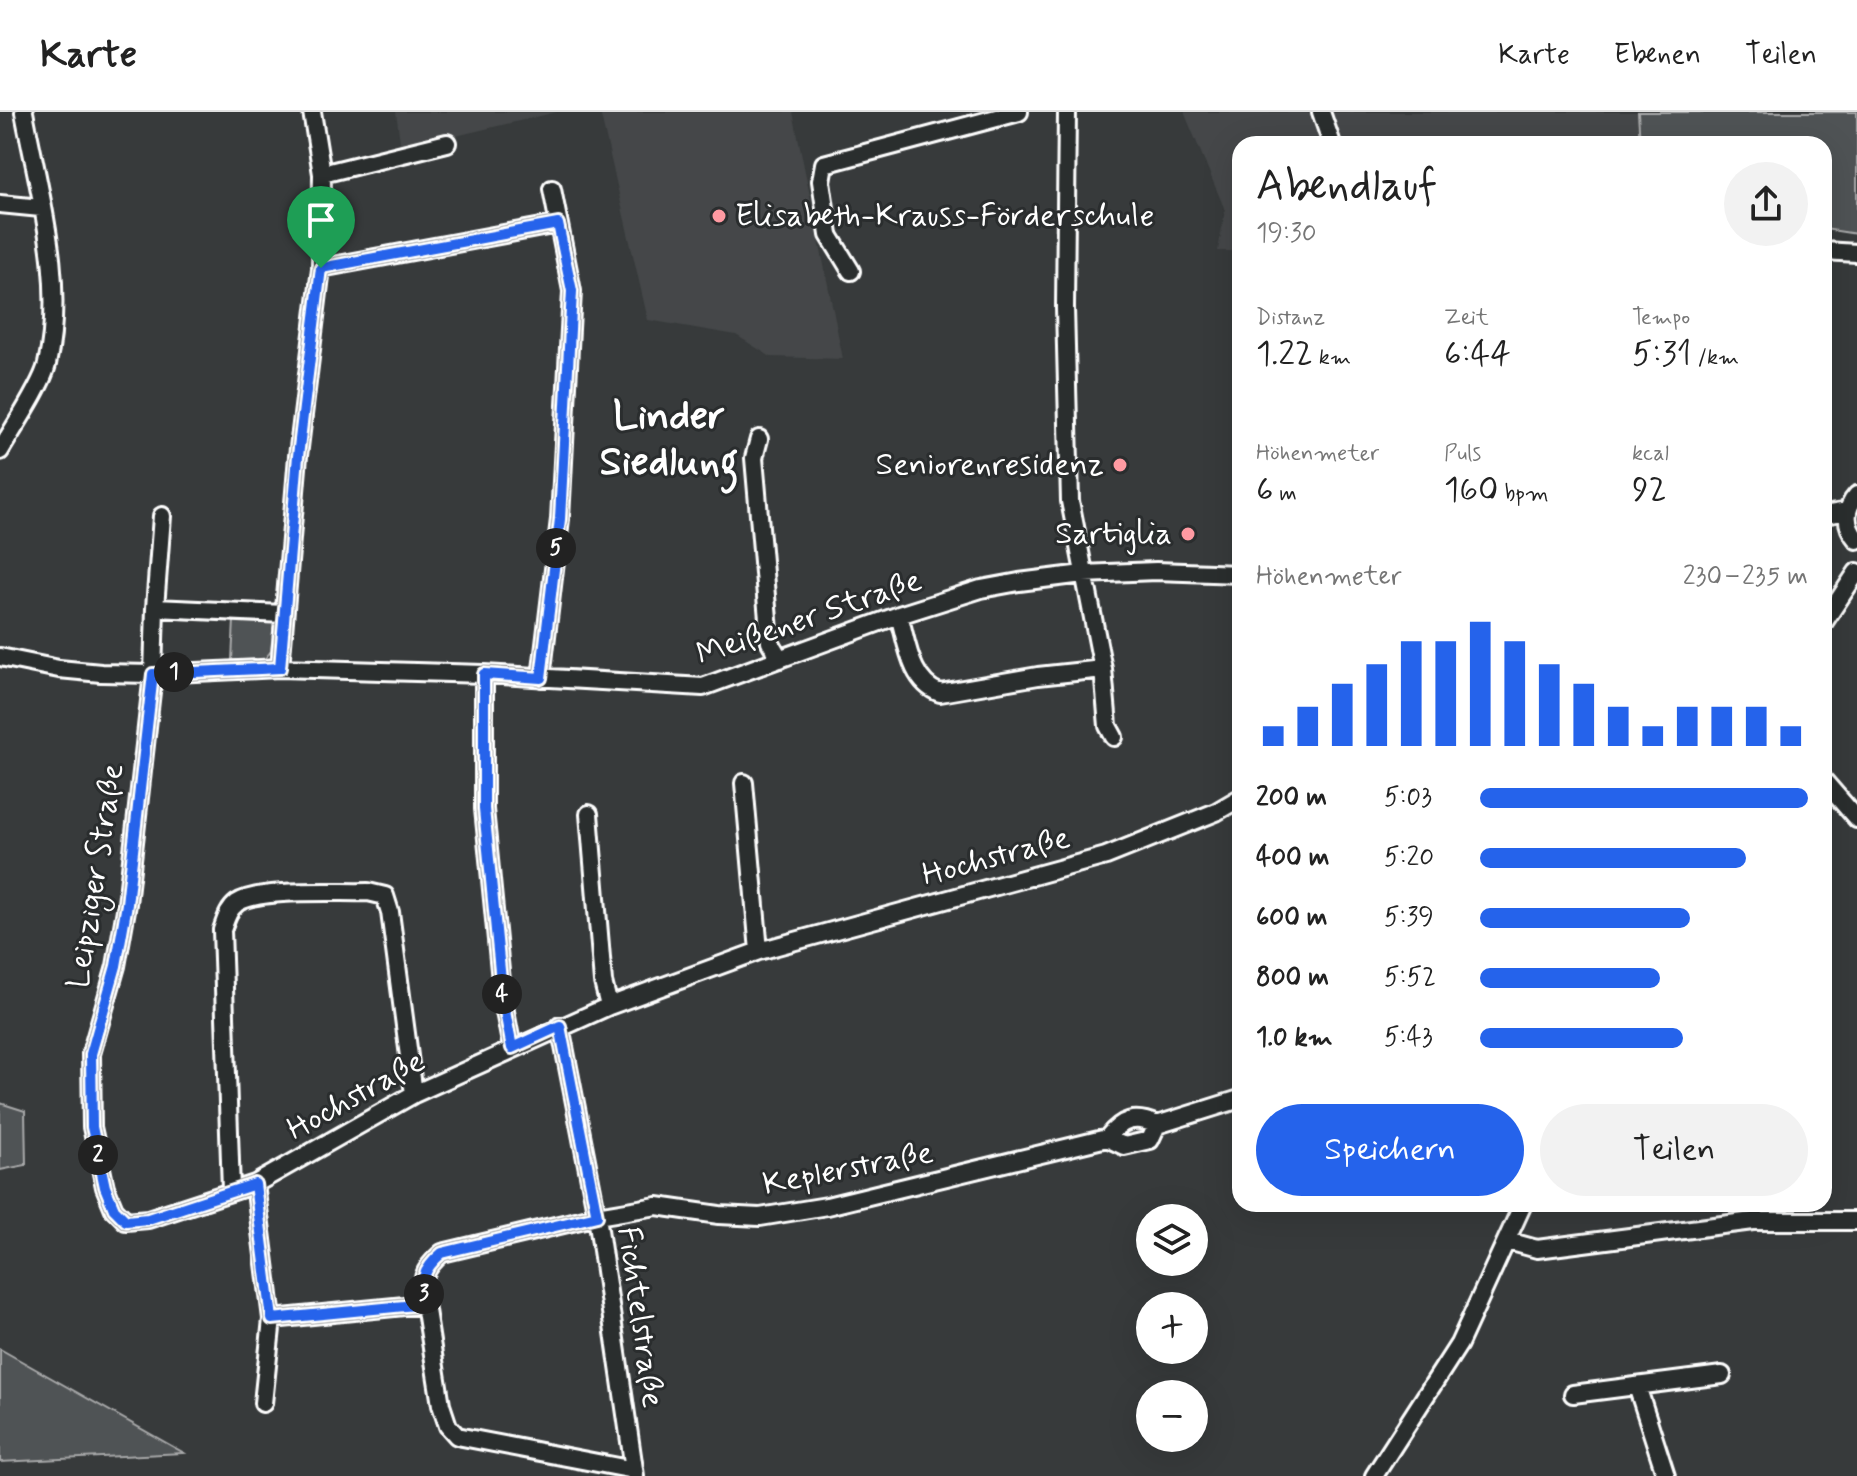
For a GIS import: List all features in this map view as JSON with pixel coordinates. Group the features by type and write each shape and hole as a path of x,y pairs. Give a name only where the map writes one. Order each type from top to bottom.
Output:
{"street":[{"path":"0,451 47,367 51,331 53,269 24,112"},
{"path":"280,668 298,456 321,268 322,174 312,112"},
{"path":"851,271 829,235 821,181 824,164 1019,112"},
{"path":"1067,112 1065,308 1070,501 1103,669 1108,726 1114,737"},
{"path":"1321,112 1329,136"},
{"path":"322,174 447,143"},
{"path":"541,678 560,519 572,291 552,189"},
{"path":"0,204 41,208"},
{"path":"321,268 558,224"},
{"path":"1832,251 1857,253"},
{"path":"759,439 754,458 770,642 780,659"},
{"path":"1857,495 1848,511 1849,527 1857,540"},
{"path":"1832,514 1848,511"},
{"name":"Leipziger Straße","path":"126,1221 114,1209 105,1187 92,1127 91,1054 116,966 127,904 153,674 162,516"},
{"name":"Meißener Straße","path":"0,657 59,669 153,674 280,668 484,674 703,687 899,615 981,589 1083,574 1156,571 1232,574"},
{"path":"1832,610 1857,572"},
{"path":"155,608 284,614"},
{"path":"899,615 915,669 929,689 940,693 1038,676 1103,669"},
{"path":"484,674 484,809 503,1001 512,1048"},
{"path":"744,783 759,951"},
{"path":"1832,790 1857,819"},
{"name":"Hochstraße","path":"126,1221 148,1219 255,1184 414,1094 609,1006 759,951 1106,856 1232,803"},
{"path":"589,814 603,982 609,1006"},
{"path":"231,1190 222,930 229,911 240,901 261,895 368,892 385,896 390,912 414,1094"},
{"name":"Fichtelstraße","path":"560,1026 597,1216 635,1473"},
{"name":"Keplerstraße","path":"635,1473 457,1436 448,1426 441,1405 425,1304 423,1281 427,1266 442,1253 597,1216 657,1206 760,1217 841,1203 1107,1138 1124,1146 1150,1140 1157,1125 1232,1102"},
{"path":"255,1184 272,1319 263,1403"},
{"path":"1374,1476 1459,1344 1520,1212"},
{"path":"1508,1241 1537,1249 1753,1221 1857,1221"},
{"path":"272,1319 425,1304"},
{"path":"1573,1394 1722,1375"},
{"path":"1637,1386 1666,1476"}],"shaded area":[{"path":"396,112 557,112 401,149"},
{"name":"Elisabeth-Krauss-Förderschule","path":"600,112 793,112 843,359 771,357 736,335 648,320"},
{"path":"1184,112 1638,112 1640,136 1232,136 1232,251 1218,251 1225,210"},
{"path":"1638,112 1857,112 1857,234 1832,230 1832,136 1640,136"},
{"path":"234,620 274,621 271,651 263,661 232,660"},
{"path":"0,1103 25,1111 26,1165 0,1170"},
{"path":"0,1349 184,1453 0,1462"}],"place":[{"name":"Elisabeth-Krauss-Förderschule","path":"719,216"},
{"name":"Seniorenresidenz","path":"1120,465"},
{"name":"Sartiglia","path":"1188,534"}],"district":[{"name":"Linder Siedlung","path":"669,440"}],"route":[{"path":"558,224 572,291 560,519 541,678 484,674 482,775 503,1001 512,1048 560,1026 597,1216 442,1253 427,1266 423,1281 425,1304 272,1319 255,1184 148,1219 126,1221 114,1209 105,1187 92,1127 91,1054 116,966 127,904 153,674 280,668 298,456 321,268 558,224"}]}
